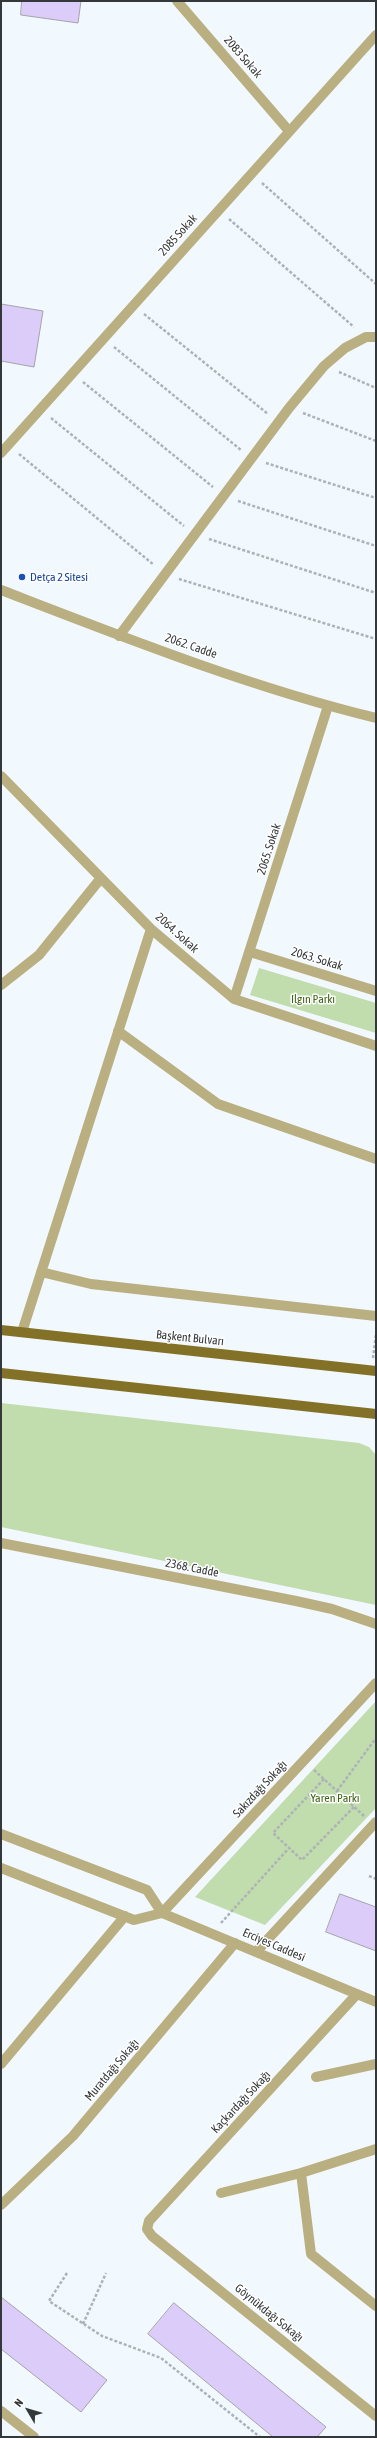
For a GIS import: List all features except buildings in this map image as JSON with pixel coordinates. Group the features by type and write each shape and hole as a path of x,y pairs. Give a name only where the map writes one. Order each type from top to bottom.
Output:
{"main road":[{"name":"Başkent Bulvarı","path":"1,1330 374,1371"},
{"path":"1,1373 376,1414"}],"street":[{"name":"2083 Sokak","path":"177,1 289,131"},
{"name":"2085 Sokak","path":"1,453 218,209 376,35"},
{"path":"119,636 278,422 324,366 345,348 371,337"},
{"name":"2062. Cadde","path":"1,590 119,636 328,706 376,718"},
{"name":"2065. Sokak","path":"234,1000 328,706"},
{"name":"2064. Sokak","path":"1,776 152,929 234,1000 376,1046"},
{"path":"1,985 39,955 102,878"},
{"path":"22,1332 152,929"},
{"name":"2063. Sokak","path":"250,952 376,991"},
{"path":"118,1031 218,1104 376,1159"},
{"path":"41,1272 91,1284 376,1316"},
{"name":"2368. Cadde","path":"1,1543 296,1601 332,1609 376,1624"},
{"name":"Sakızdağı Sokağı","path":"162,1913 376,1683"},
{"path":"256,1952 375,1824"},
{"path":"1,1834 147,1890 162,1913 134,1920 1,1868"},
{"name":"Erciyes Caddesi","path":"162,1913 376,2002"},
{"path":"1,2064 125,1916"},
{"name":"Muratdağı Sokağı","path":"1,2205 73,2136 235,1943"},
{"name":"Kaçkardağı Sokağı","path":"148,2229 149,2221 357,1994"},
{"path":"316,2077 376,2064"},
{"path":"221,2193 301,2173 376,2149"},
{"path":"301,2173 311,2254 376,2306"},
{"name":"Göynükdağı Sokağı","path":"148,2229 152,2236 376,2416"},
{"path":"1,2411 34,2437"}],"path":[{"path":"251,173 376,284"},
{"path":"218,209 371,337"},
{"path":"132,305 278,422"},
{"path":"103,338 252,458 376,498"},
{"path":"324,366 376,388"},
{"path":"72,373 224,496 376,546"},
{"path":"289,408 376,441"},
{"path":"374,1371 376,1334"},
{"path":"337,1791 376,1738"},
{"path":"304,1760 354,1807 375,1824"},
{"path":"324,1779 273,1833 289,1848 302,1860 354,1807"},
{"path":"211,1933 289,1848"},
{"path":"369,1876 376,1879"},
{"path":"67,2273 49,2301 102,2336 161,2358 260,2437"},
{"path":"83,2324 106,2273"}],"green space":[{"name":"Ilgın Parkı","path":"259,968 376,1003 376,1033 250,995"},
{"path":"1,1403 359,1443 369,1447 376,1455 376,1605 1,1527"},
{"name":"Yaren Parkı","path":"376,1701 376,1808 265,1925 195,1897"}],"place":[{"name":"Detça 2 Sitesi","path":"22,577"}]}
